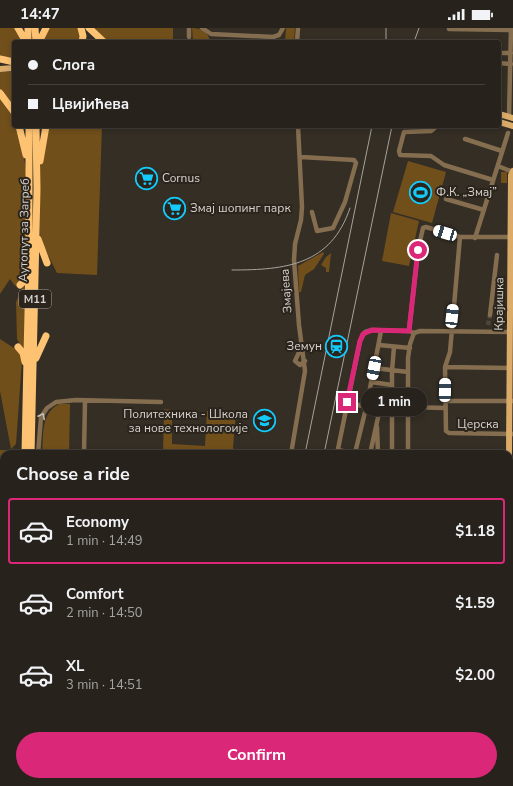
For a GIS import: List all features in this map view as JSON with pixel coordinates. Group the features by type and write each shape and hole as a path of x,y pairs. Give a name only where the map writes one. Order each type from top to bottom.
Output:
{"highway":[{"path":"18,28 26,40"},
{"path":"27,40 28,28"},
{"path":"35,28 36,40"},
{"path":"40,40 46,28"},
{"path":"81,28 82,40"},
{"path":"88,28 92,40"},
{"path":"88,28 102,40"},
{"path":"0,58 12,61"},
{"path":"0,94 12,109"},
{"path":"19,128 30,176"},
{"name":"Аутопут за Загреб","path":"29,128 31,450"},
{"name":"Аутопут за Загреб","path":"25,450 36,230 36,128"},
{"path":"36,189 42,142 46,128"},
{"path":"36,230 41,249 48,263"},
{"path":"20,285 25,278 29,262"},
{"path":"30,370 38,350 46,336"},
{"path":"18,347 30,370"}],"main road":[{"path":"0,63 12,62"},
{"path":"0,68 12,68"},
{"path":"501,114 511,117"},
{"path":"501,123 513,126"},
{"name":"Крајишка","path":"509,450 511,434 510,332 512,325 513,171"}],"street":[{"path":"189,28 189,37"},
{"path":"202,28 211,34 273,37 279,35 283,28"},
{"path":"297,40 298,28"},
{"path":"449,29 511,29 511,117"},
{"path":"501,53 512,55"},
{"path":"501,63 511,64"},
{"name":"Змајева","path":"298,128 301,157 302,212 295,244 294,260 303,361"},
{"path":"435,128 431,131 404,132 399,151 400,155 431,156 444,165 493,180"},
{"path":"475,238 508,133"},
{"path":"465,139 502,151"},
{"path":"301,157 349,158 354,160 356,163 345,202 333,228 317,230 312,212"},
{"name":"Крајишка","path":"498,166 513,171"},
{"path":"446,199 484,210"},
{"path":"408,450 408,372 418,250 422,230 426,227 460,238 512,237"},
{"path":"347,402 379,413 408,409 446,408 445,367 450,352 460,238"},
{"path":"490,315 497,255"},
{"path":"488,325 488,331"},
{"path":"357,450 381,331"},
{"path":"337,450 360,341 365,332 510,332"},
{"path":"379,345 410,348"},
{"path":"302,346 296,362 303,361"},
{"path":"392,450 392,371 394,347"},
{"path":"292,450 306,371 303,361 298,354"},
{"path":"445,367 510,368"},
{"path":"374,368 408,372"},
{"path":"371,382 392,385"},
{"path":"369,396 392,399"},
{"path":"38,450 39,426 42,414 56,402 76,400 161,402"},
{"path":"84,450 85,401"},
{"path":"445,401 511,401"},
{"name":"Церска","path":"446,408 446,432 511,434"},
{"path":"371,450 379,413"},
{"path":"377,427 378,450"}],"shaded area":[{"path":"0,28 15,28 24,40 12,40 12,58 0,57"},
{"path":"48,28 79,28 80,40 41,40"},
{"path":"93,28 173,28 173,39 175,40 106,40"},
{"path":"192,28 204,31 209,40 193,40"},
{"path":"286,28 295,28 294,40 285,40"},
{"path":"0,72 12,72 12,106 0,91"},
{"path":"0,96 12,113 12,128 18,128 26,169 26,275 15,286 10,279 0,294"},
{"path":"48,128 102,128 97,275 57,273 41,241 40,168"},
{"name":"Ф.К. „Змај”","path":"408,161 446,172 432,223 393,212"},
{"path":"501,172 507,172 507,183 501,183"},
{"path":"391,213 419,221 409,266 382,261"},
{"path":"323,252 324,254 314,269 305,275 301,292 299,292 298,266"},
{"path":"331,253 329,272 326,272 326,268 321,265 326,257"},
{"path":"25,283 24,351 17,339 16,302"},
{"path":"0,339 20,352 22,360 16,444 11,449 0,391"},
{"path":"59,404 70,404 69,450 42,450 44,426 49,413"},
{"path":"164,409 172,410 172,444 205,446 207,411 236,411 233,448 235,450 163,450"}],"tunnel":[{"path":"488,325 490,315"}],"railway":[{"path":"386,28 386,40"},
{"path":"415,40 419,28"},
{"path":"306,450 372,128"},
{"path":"325,450 392,128"},
{"path":"232,270 252,270 288,265 319,253 331,242 342,227 350,208"}],"place":[{"name":"Cornus","path":"147,178"},
{"name":"Ф.К. „Змај”","path":"420,192"},
{"name":"Змај шопинг парк","path":"175,208"},
{"name":"Земун","path":"337,346"},
{"name":"Политехника - Школа за нове технологоије","path":"264,421"}],"route":[{"path":"347,402 362,335 367,331 372,330 409,331 418,250"}]}
